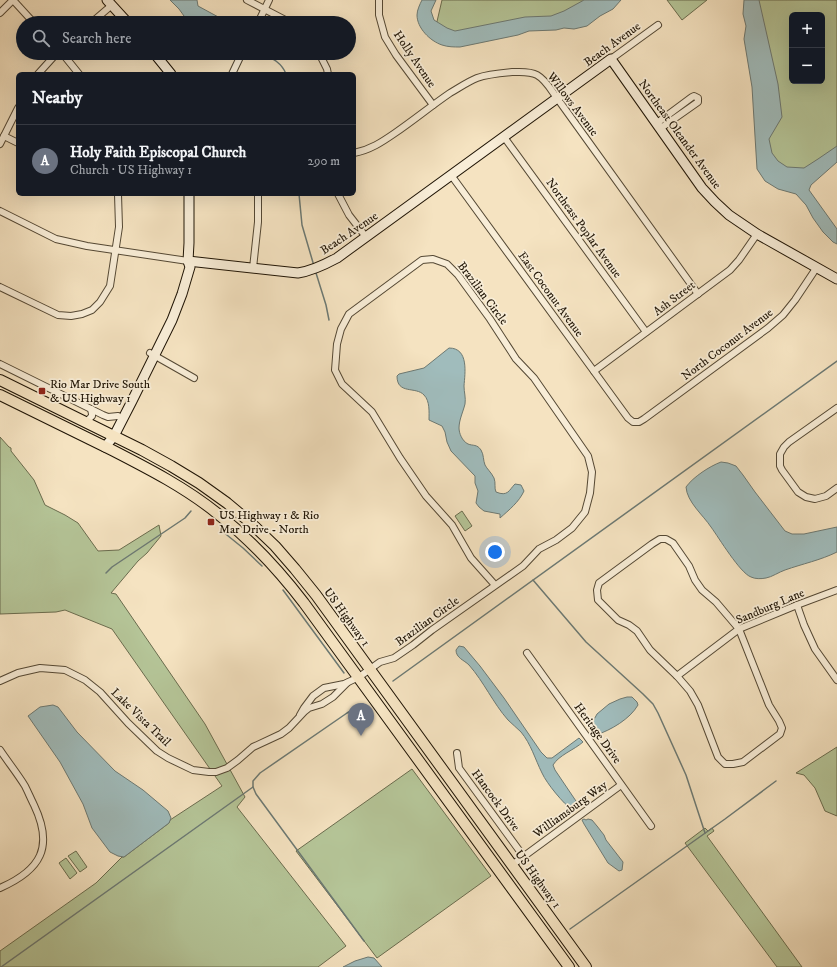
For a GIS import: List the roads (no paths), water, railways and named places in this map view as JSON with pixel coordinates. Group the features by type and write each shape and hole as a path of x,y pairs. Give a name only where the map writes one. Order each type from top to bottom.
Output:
{"main road":[{"name":"US Highway 1","path":"0,380 171,466 199,483 227,503 275,546 316,595 586,967"},
{"path":"0,395 159,474 217,513 242,533 264,555 286,578 354,679 488,855 569,967"},
{"path":"488,855 501,862 512,865"}],"street":[{"path":"0,13 13,0 28,16"},
{"path":"247,0 278,16"},
{"path":"262,16 269,0"},
{"name":"Holly Avenue","path":"379,0 379,15 386,37 396,54 433,105"},
{"path":"97,16 109,2 122,16"},
{"name":"Beach Avenue","path":"0,211 56,239 87,246 188,261 298,273 310,271 337,258 658,25"},
{"name":"Northeast Oleander Avenue","path":"611,59 702,188 715,202 729,215 756,234 837,279"},
{"path":"40,72 51,60"},
{"path":"68,60 77,72"},
{"path":"159,60 168,72"},
{"path":"233,72 239,60"},
{"path":"322,60 328,72"},
{"name":"Willows Avenue","path":"356,152 379,144 433,105 461,86 473,80 509,72 528,72 536,74 544,80 698,294"},
{"path":"694,96 698,98 698,102 659,126 692,97 694,96"},
{"path":"0,144 16,112"},
{"path":"4,136 16,142"},
{"name":"Northeast Poplar Avenue","path":"504,137 646,332"},
{"name":"East Coconut Avenue","path":"451,175 628,418 636,423"},
{"path":"0,287 58,315 71,316 92,310 100,302 110,286 118,227 118,196"},
{"path":"111,435 118,416 172,320 182,294 190,267 188,261 189,196"},
{"path":"253,268 258,222 258,196"},
{"path":"338,196 349,215 366,237"},
{"name":"Ash Street","path":"594,371 730,270 739,260 756,234"},
{"name":"Brazilian Circle","path":"369,669 380,662 394,658 413,646 431,631 523,566 539,550 572,528 585,512 590,494 592,472 588,456 534,378 516,359 490,319 458,275 447,264 434,260 422,260 349,314 341,329 337,344 335,370 342,384 372,412 400,458 426,496 452,525 471,558 495,585"},
{"name":"North Coconut Avenue","path":"636,423 644,419 768,328 783,315 817,268"},
{"path":"152,354 194,378"},
{"path":"105,447 152,354"},
{"path":"0,364 108,417 118,416"},
{"path":"837,408 789,442 782,449 780,458 782,470 798,492 806,497 815,499 821,498 837,488"},
{"path":"86,422 92,416 91,409"},
{"path":"660,539 666,539 673,543 682,554 695,580 702,590 716,602 739,629 769,705 782,728 780,734 743,762 725,764 718,757 698,705 690,691 677,676 650,650 637,631 618,620 598,600 597,590 599,584 660,539"},
{"name":"Sandburg Lane","path":"677,676 739,629 837,590"},
{"path":"797,605 815,649 837,680"},
{"name":"Heritage Drive","path":"527,653 651,826"},
{"name":"Lake Vista Trail","path":"0,681 40,668 65,670 85,680 100,692 128,723 157,751 175,762 193,770 200,772 216,772 227,768 253,747 285,731 293,724 313,696 318,692 324,688 344,684 354,679"},
{"name":"Lake Vista Trail","path":"300,715 309,708 322,704 333,697 354,679 369,669"},
{"path":"0,750 22,781 29,794 41,821 44,840 38,861 30,870 14,881 0,888"},
{"name":"Hancock Drive","path":"457,753 459,768 524,856"},
{"name":"Williamsburg Way","path":"512,865 621,785"}],"water":[{"path":"170,0 197,0 198,6 216,16 184,16"},
{"path":"422,0 436,0 431,11 434,20 455,31 525,17 551,16 584,0 621,0 613,9 600,16 587,26 574,29 564,28 556,30 529,31 518,35 460,47 449,47 437,43 425,33 419,25 417,15"},
{"path":"744,0 759,0 778,84 782,117 769,139 772,153 778,161 787,167 804,168 837,146 837,162 811,185 809,190 837,229 837,244 823,232 806,205 796,194 778,189 765,181 757,169 752,87 744,39 746,26 743,14"},
{"path":"449,348 460,352 463,357 465,368 465,404 459,428 461,437 466,443 476,446 481,450 485,465 494,478 496,492 503,494 506,493 515,484 521,485 524,491 517,502 500,518 500,514 484,511 476,503 478,491 475,483 475,476 451,451 442,426 429,420 429,407 426,397 421,392 403,388 398,382 397,376 399,374 424,368"},
{"path":"721,462 736,466 785,531 792,534 804,534 837,527 837,552 762,579 751,577 746,574 696,508 687,493 686,487 693,479 707,469"},
{"path":"459,646 464,647 480,666 541,752 547,758 552,758 579,738 583,742 559,758 553,765 578,804 575,810 573,811 569,808 551,788 521,732 508,720 469,665 457,655 456,650"},
{"path":"627,697 632,697 637,702 638,705 635,710 620,723 608,730 596,735 592,733 590,727 597,714 609,704"},
{"path":"53,705 58,707 77,732 115,771 143,790 168,811 171,818 169,823 124,857 110,852 92,828 83,804 60,762 28,716 40,707"},
{"path":"582,820 592,820 604,835 606,840 623,862 622,870 619,871 608,863 584,824"},
{"path":"368,957 374,958 382,967 343,967 355,961"}],"waterway":[{"path":"274,60 285,72"},
{"path":"299,196 302,225 314,266"},
{"path":"316,273 329,320"},
{"path":"393,681 837,361"},
{"path":"106,573 112,567 185,518 191,511"},
{"path":"222,531 262,566"},
{"path":"533,580 586,642 653,704 686,775 705,833"},
{"path":"283,590 344,673"},
{"path":"363,704 347,713 260,773 253,781 253,787 256,794 364,941"},
{"path":"570,929 776,781"},
{"path":"1,967 253,787"}],"place":[{"name":"Rio Mar Drive South & US Highway 1","path":"42,391"},
{"name":"US Highway 1 & Rio Mar Drive - North","path":"211,522"},
{"name":"Holy Faith Episcopal Church","path":"361,736"}]}
